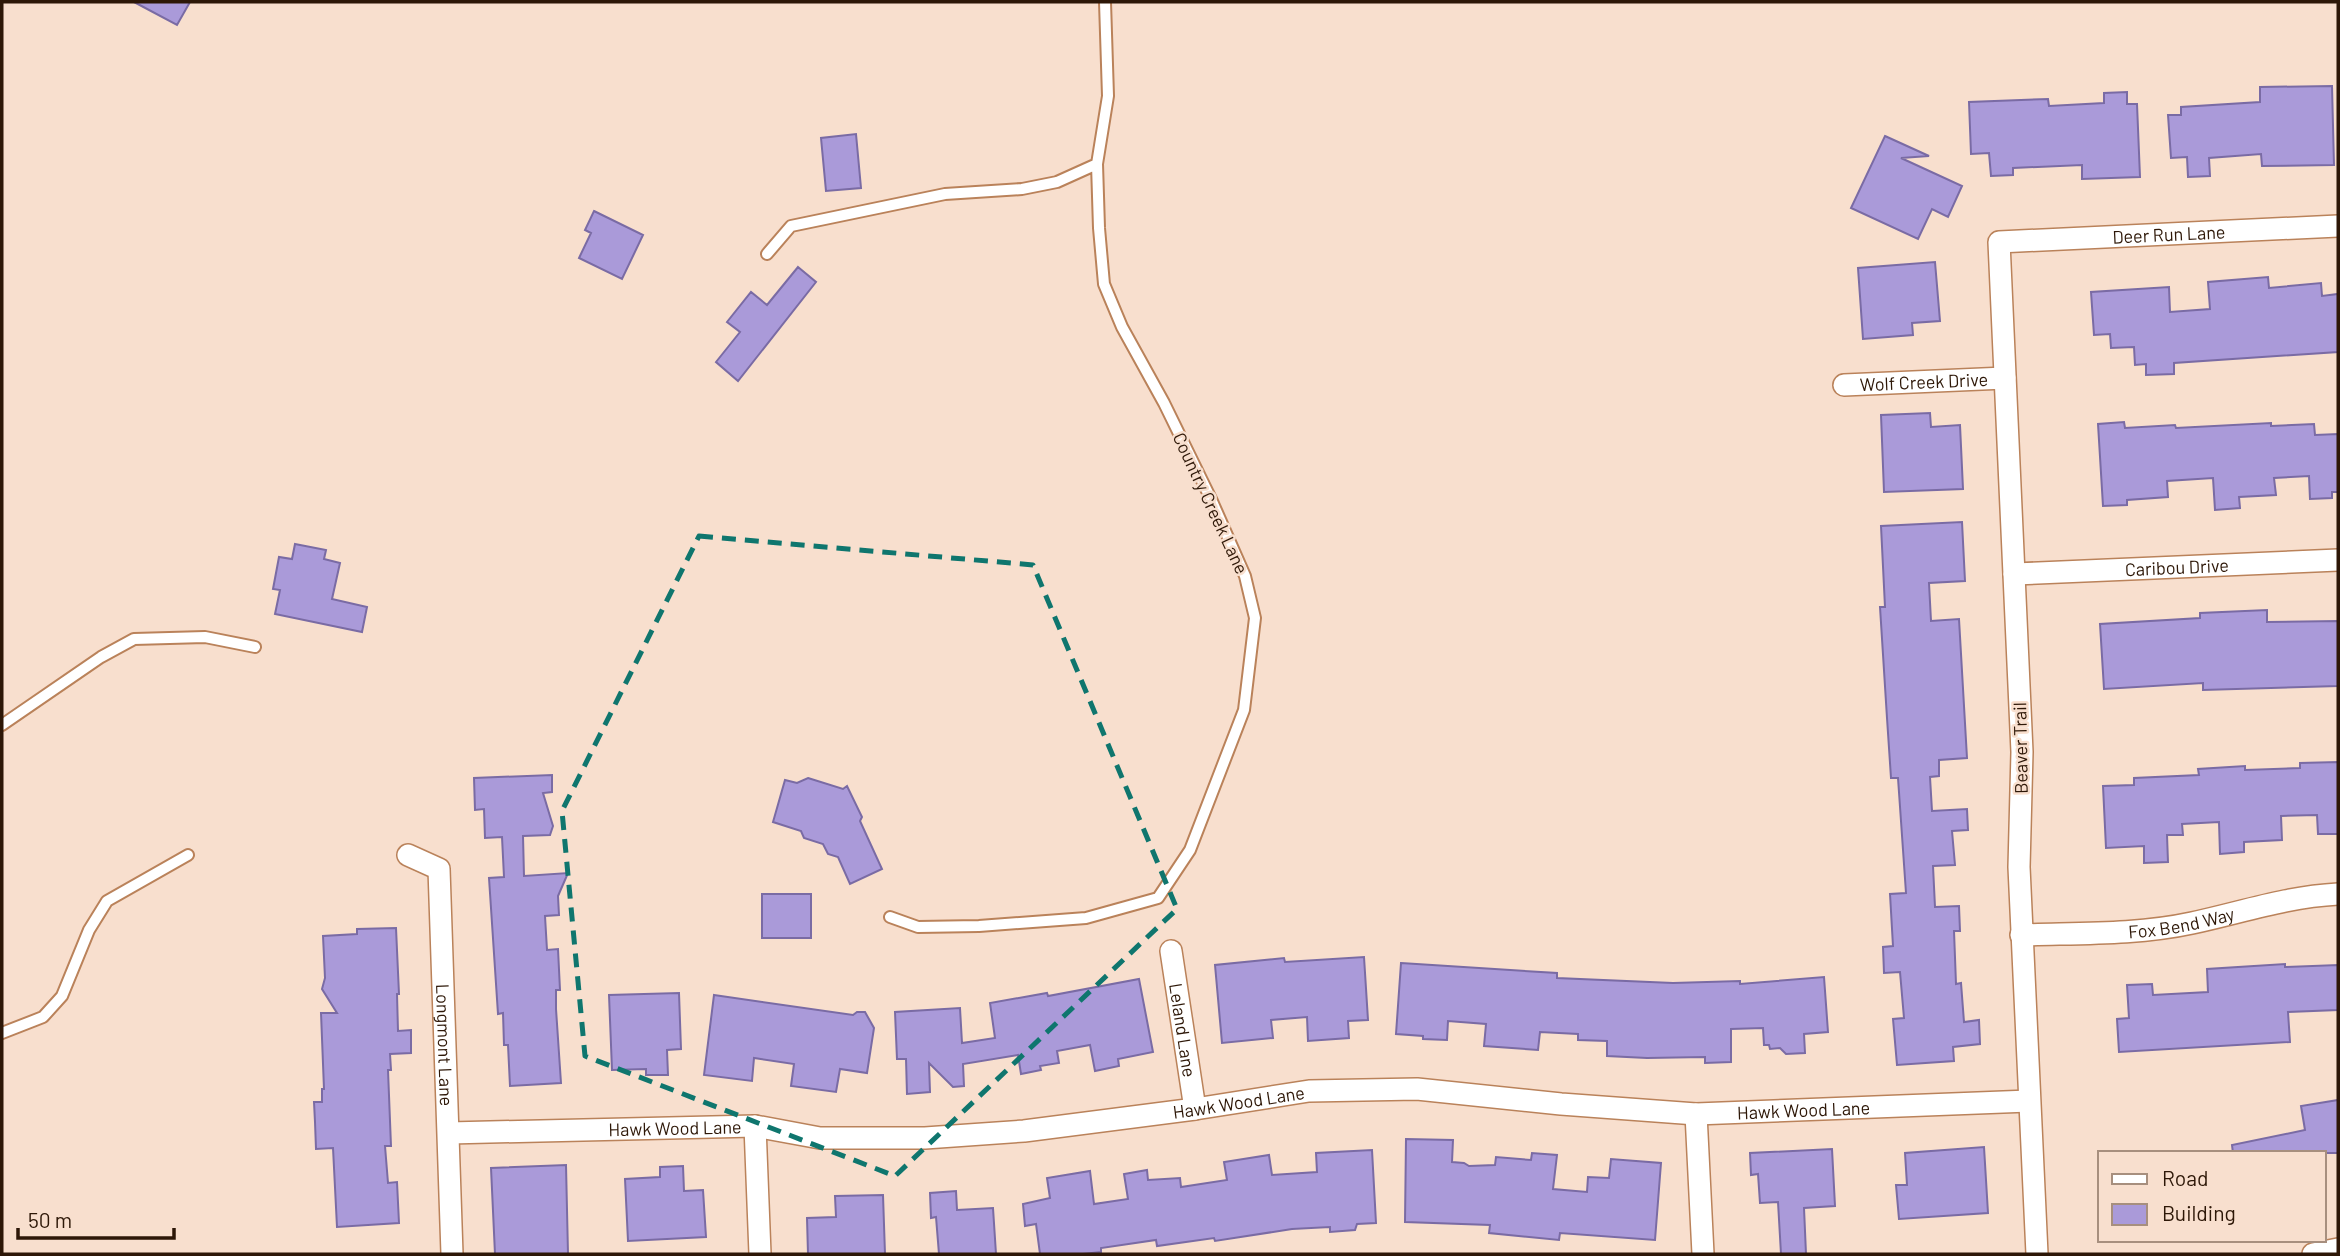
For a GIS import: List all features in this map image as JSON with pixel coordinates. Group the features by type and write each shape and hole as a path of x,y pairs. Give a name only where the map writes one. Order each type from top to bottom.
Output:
{"street":[{"name":"Deer Run Lane","path":"1999,242 2338,226"},
{"name":"Beaver Trail","path":"1999,242 2022,752 2019,867 2021,936 2037,1254"},
{"name":"Wolf Creek Drive","path":"1844,385 2005,378"},
{"name":"Caribou Drive","path":"2014,574 2338,559"},
{"name":"Longmont Lane","path":"408,855 439,869 452,1254"},
{"name":"Fox Bend Way","path":"2021,936 2190,924 2264,904 2338,894"},
{"name":"Leland Lane","path":"1171,951 1195,1109"},
{"name":"Hawk Wood Lane","path":"449,1133 755,1126 820,1138 925,1138 1024,1130 1195,1109 1309,1091 1417,1089 1696,1114 2029,1101"},
{"path":"1696,1114 1703,1254"},
{"path":"755,1126 760,1254"},
{"path":"2313,1254 2338,1249"}],"lane":[{"name":"Country Creek Lane","path":"890,917 918,926 979,926 1086,918 1158,898 1190,850 1244,710 1255,618 1245,576 1211,499 1164,402 1122,327 1104,284 1098,228 1097,164 1108,96 1105,2"},
{"path":"767,254 791,226 945,194 1022,189 1056,182 1097,164"},
{"path":"2,725 101,657 134,639 205,637 255,647"},
{"path":"2,1033 43,1017 62,996 89,930 107,901 188,855"}],"highlighted area":[{"path":"699,536 1033,565 1177,909 895,1176 585,1056 562,811"}],"building":[{"path":"134,2 190,2 177,25"},
{"path":"2332,86 2334,165 2262,166 2261,154 2209,158 2210,176 2188,177 2187,157 2171,158 2168,115 2181,115 2181,107 2260,102 2260,87"},
{"path":"2127,92 2127,104 2137,104 2140,177 2082,179 2082,165 2013,168 2013,175 1991,176 1989,153 1971,154 1969,102 2048,99 2049,106 2104,103 2104,93"},
{"path":"856,134 861,188 826,191 821,138"},
{"path":"1885,136 1929,156 1901,158 1962,186 1948,217 1932,209 1918,239 1851,208"},
{"path":"594,211 643,235 622,279 579,258 591,233 585,230"},
{"path":"1935,262 1940,321 1912,323 1913,335 1863,339 1858,268"},
{"path":"798,267 816,282 738,381 716,362 740,332 727,322 751,292 767,305"},
{"path":"2268,277 2269,288 2321,283 2322,296 2338,294 2338,352 2174,363 2174,374 2146,375 2146,364 2135,365 2134,347 2111,348 2110,334 2094,335 2091,292 2169,287 2170,312 2210,309 2208,282"},
{"path":"1930,413 1931,427 1960,425 1963,489 1884,492 1881,415"},
{"path":"2124,422 2125,428 2314,424 2315,435 2338,434 2338,492 2332,492 2332,498 2310,499 2309,476 2274,478 2276,495 2239,497 2240,508 2215,510 2213,478 2167,481 2168,497 2127,500 2127,505 2103,506 2098,424"},
{"path":"1962,522 1965,581 1929,583 1931,621 1959,619 1967,758 1939,760 1939,776 1930,777 1932,811 1967,809 1968,830 1952,831 1955,865 1933,866 1935,907 1959,906 1960,931 1954,931 1956,984 1961,983 1964,1022 1979,1020 1980,1044 1953,1047 1954,1061 1897,1065 1893,1019 1904,1018 1900,972 1884,973 1883,947 1893,946 1890,894 1906,893 1898,778 1891,778 1880,607 1885,607 1881,526"},
{"path":"295,544 326,550 324,559 340,563 332,599 367,607 362,632 275,614 280,590 273,589 279,557 292,559"},
{"path":"2267,610 2267,622 2338,621 2338,686 2203,690 2203,683 2104,689 2100,624 2200,618 2200,613"},
{"path":"2338,762 2338,834 2318,834 2317,815 2281,816 2282,840 2244,842 2244,852 2220,854 2219,822 2182,824 2183,835 2167,835 2168,862 2144,863 2144,846 2106,848 2103,786 2134,785 2134,778 2199,775 2198,769 2245,766 2245,770 2300,768 2300,763"},
{"path":"552,775 552,792 543,793 553,826 550,835 523,836 524,876 568,873 558,896 559,915 545,916 547,950 558,949 560,990 556,990 556,1009 561,1083 510,1086 503,1013 498,1014 489,878 504,877 502,837 485,838 484,809 475,810 474,778"},
{"path":"808,778 843,789 847,786 882,869 850,884 838,857 828,854 823,844 804,838 801,831 773,822 785,780 797,783"},
{"path":"762,894 811,894 811,938 762,938"},
{"path":"396,928 398,1031 411,1030 411,1053 390,1054 391,1070 388,1070 391,1146 385,1146 388,1183 397,1182 399,1223 337,1227 333,1148 316,1149 314,1102 322,1102 324,1089 321,1013 337,1013 322,989 325,978 323,936 357,934 357,929"},
{"path":"1364,957 1368,1020 1348,1021 1349,1038 1308,1041 1307,1017 1271,1020 1273,1038 1222,1043 1215,965 1284,958 1285,962"},
{"path":"1401,963 1557,973 1557,978 1673,983 1740,981 1740,984 1824,977 1828,1032 1804,1034 1805,1053 1786,1054 1780,1048 1770,1049 1769,1045 1764,1045 1763,1028 1731,1029 1731,1062 1705,1063 1705,1057 1607,1056 1607,1041 1578,1040 1578,1034 1540,1032 1538,1050 1484,1046 1486,1024 1448,1021 1447,1040 1423,1039 1423,1036 1396,1034"},
{"path":"2285,964 2285,967 2338,965 2338,1010 2288,1012 2290,1042 2119,1052 2117,1019 2129,1018 2127,985 2152,984 2153,995 2208,992 2207,969"},
{"path":"1139,979 1153,1052 1118,1059 1119,1066 1095,1071 1090,1045 1057,1051 1059,1063 1040,1066 1041,1070 1021,1074 1018,1055 963,1064 964,1086 953,1087 929,1063 930,1092 907,1094 906,1059 897,1059 895,1012 960,1008 962,1043 995,1038 990,1003 1047,993 1048,996"},
{"path":"679,993 681,1049 667,1050 668,1075 646,1075 646,1069 612,1070 609,995"},
{"path":"714,995 853,1015 865,1012 874,1028 867,1073 840,1069 836,1092 791,1086 794,1064 754,1058 752,1081 704,1075"},
{"path":"2338,1100 2338,1153 2233,1151 2232,1145 2305,1130 2301,1106"},
{"path":"1406,1139 1453,1140 1452,1162 1469,1166 1495,1165 1496,1157 1531,1160 1532,1153 1557,1155 1553,1189 1587,1192 1588,1177 1609,1178 1611,1159 1661,1163 1655,1240 1560,1233 1559,1240 1489,1233 1490,1225 1405,1222"},
{"path":"1984,1147 1988,1213 1899,1219 1896,1185 1907,1185 1905,1153"},
{"path":"1832,1149 1835,1206 1804,1208 1806,1254 1781,1254 1778,1202 1760,1203 1758,1174 1751,1175 1750,1153"},
{"path":"1372,1150 1376,1223 1357,1224 1355,1230 1330,1232 1330,1227 1292,1229 1215,1241 1214,1238 1157,1246 1156,1240 1101,1248 1101,1252 1040,1254 1036,1224 1025,1226 1023,1204 1050,1198 1047,1178 1090,1171 1094,1204 1128,1199 1124,1174 1147,1170 1148,1180 1180,1178 1181,1187 1227,1180 1224,1162 1269,1155 1272,1175 1317,1172 1316,1153"},
{"path":"566,1165 568,1254 495,1254 491,1168"},
{"path":"683,1166 684,1191 703,1190 706,1237 628,1241 625,1179 660,1177 660,1167"},
{"path":"956,1191 957,1210 993,1208 996,1254 939,1254 936,1217 931,1218 930,1193"},
{"path":"883,1195 885,1254 808,1254 807,1218 836,1217 835,1196"}]}
